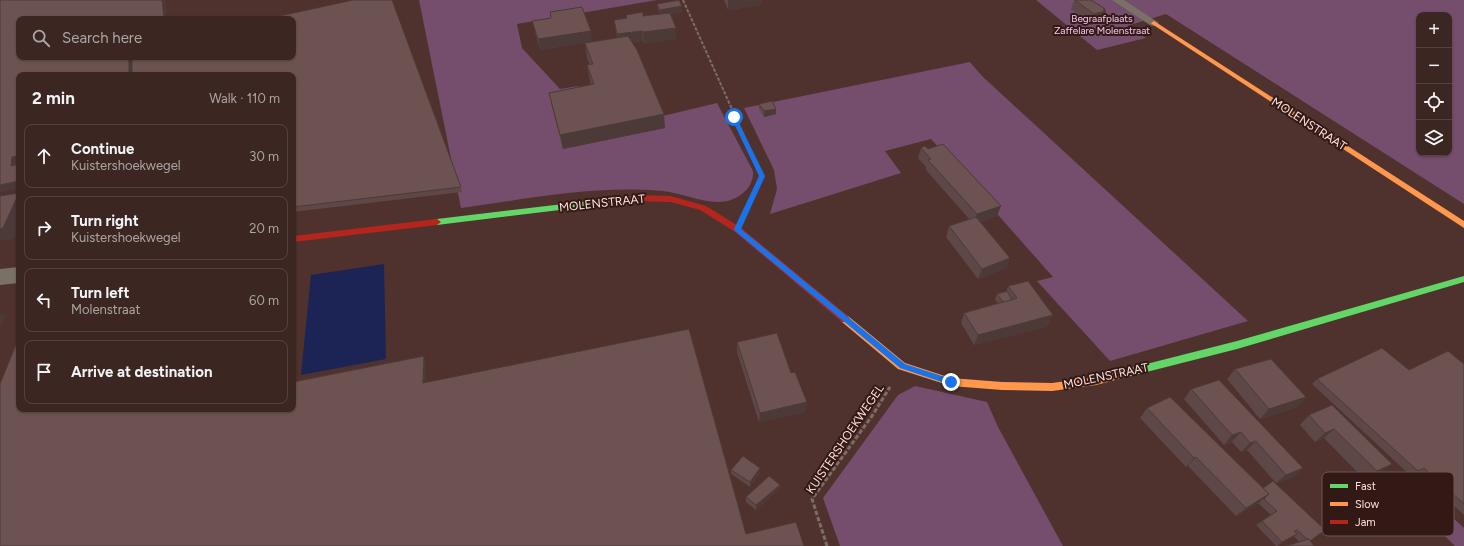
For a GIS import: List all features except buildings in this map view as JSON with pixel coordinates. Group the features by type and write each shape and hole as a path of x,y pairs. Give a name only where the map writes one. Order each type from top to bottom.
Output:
{"street":[{"name":"MOLENSTRAAT","path":"1154,23 1464,225"},
{"name":"MOLENSTRAAT","path":"296,239 637,198 671,199 703,208 737,229 902,366 951,382 1052,388 1096,381 1237,345 1464,279"},
{"path":"0,277 16,275"}],"lane":[{"path":"1117,0 1154,23"}],"path":[{"path":"684,0 734,117 762,176 737,229"},
{"name":"KUISTERSHOEKWEGEL","path":"827,546 812,499 830,472 878,409 902,366"}],"green space":[{"path":"419,0 657,0 517,24 522,48 560,89 578,86 592,133 717,103 753,171 750,185 740,195 723,202 706,201 663,191 612,190 561,194 461,208"},
{"name":"Begraafplaats Zaffelare Molenstraat","path":"1036,0 1464,0 1464,204 1166,14 1127,26 1146,38 1097,50"},
{"path":"970,62 982,76 1248,321 1110,361 1037,281 1053,277 931,139 885,151 901,173 770,214 777,189 774,170 744,108"},
{"path":"915,386 987,402 998,427 1063,546 840,546 823,498 898,395"},
{"path":"1454,519 1464,528 1464,546 1455,546 1445,536 1454,536"}],"water":[{"path":"384,264 386,359 301,375 311,275"}],"traffic: fast":[{"path":"437,222 623,200"},
{"path":"1119,375 1237,345 1464,279"}],"traffic: slow":[{"path":"1154,23 1464,225"},
{"path":"845,319 902,366 951,382 1002,386 1052,387 1096,381 1119,375"}],"traffic: jam":[{"path":"623,200 637,198 671,199 703,208 737,229 845,319"},
{"path":"296,239 437,222"}],"route":[{"path":"734,117 762,176 737,229 902,366 951,382"}]}
